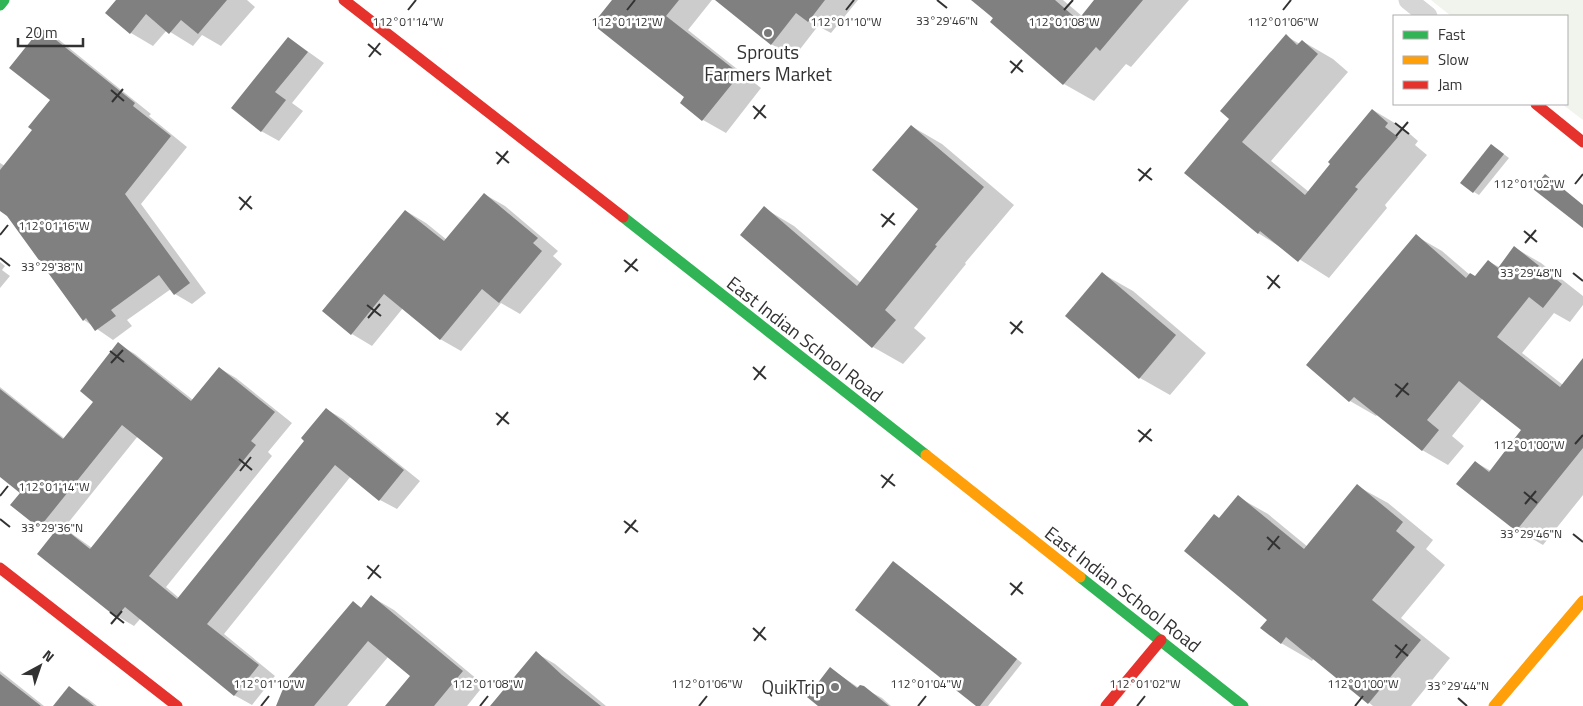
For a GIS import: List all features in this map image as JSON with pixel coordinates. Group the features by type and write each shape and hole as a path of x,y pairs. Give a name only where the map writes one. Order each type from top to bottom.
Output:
{"main road":[{"path":"0,5 4,0"},
{"name":"East Indian School Road","path":"344,0 1243,706"},
{"path":"1537,105 1583,142"},
{"path":"0,568 177,706"},
{"path":"1494,706 1583,601"},
{"path":"1106,706 1160,640"}],"street":[{"path":"1408,0 1427,15"}],"shaded area":[{"path":"1431,0 1583,0 1583,120 1563,105 1568,105 1568,15 1450,15"}],"building":[{"path":"116,0 227,0 198,34 181,20 169,34 146,14 130,34 105,13"},
{"path":"612,0 679,0 666,16 740,74 702,121 680,103 684,97 596,27 596,20"},
{"name":"Sprouts Farmers Market","path":"715,0 825,0 808,22 796,13 771,45"},
{"path":"971,0 1055,0 1078,20 1094,0 1143,0 1100,51 1096,47 1063,85 990,22 993,18"},
{"path":"41,28 135,103 133,106 171,136 125,194 190,283 174,295 159,275 111,310 116,316 95,331 86,318 83,321 7,216 0,211 0,170 32,130 28,127 50,100 9,68"},
{"path":"1286,34 1297,45 1302,40 1318,54 1242,142 1305,195 1330,164 1328,162 1372,109 1388,123 1385,127 1398,137 1355,187 1358,189 1298,262 1260,231 1258,234 1184,173 1229,119 1220,111"},
{"path":"288,37 308,52 275,92 286,100 261,132 231,108"},
{"path":"911,125 984,187 935,245 937,246 885,310 896,320 872,348 740,235 764,206 857,286 918,209 872,170"},
{"path":"1491,144 1504,154 1473,193 1460,183"},
{"path":"1545,174 1583,205 1583,228 1533,189"},
{"path":"484,193 538,238 533,243 542,251 499,303 482,289 440,340 384,294 351,335 322,311 405,210 444,241"},
{"path":"1416,234 1466,278 1470,273 1475,276 1488,260 1498,268 1514,246 1562,284 1543,308 1529,297 1497,337 1560,387 1583,358 1583,448 1516,531 1456,484 1475,461 1489,472 1521,430 1459,381 1427,420 1439,430 1422,451 1354,397 1349,402 1306,365"},
{"path":"1102,272 1176,335 1139,379 1065,316"},
{"path":"118,342 191,401 219,367 275,412 251,441 256,445 149,576 177,599 304,441 301,438 326,408 404,470 379,501 335,465 207,624 259,665 234,696 125,607 116,617 37,554 60,525 90,549 163,458 122,425 39,528 10,505 20,493 0,477 0,389 63,439 93,402 80,391"},
{"path":"1357,484 1403,522 1396,531 1415,547 1372,600 1421,640 1368,704 1286,637 1281,644 1260,628 1267,620 1184,551 1214,514 1219,518 1238,495 1304,549"},
{"path":"893,561 1017,659 980,706 976,706 855,610"},
{"path":"371,595 463,671 434,706 385,706 410,676 368,641 314,706 276,706 287,679 353,601 361,608"},
{"path":"536,651 562,675 601,706 490,706"},
{"name":"QuikTrip","path":"830,667 857,688 860,685 864,686 889,706 818,706 807,697"},
{"path":"0,674 41,706 0,706"},
{"path":"69,686 94,706 53,706"}],"traffic: fast":[{"path":"0,5 4,0"},
{"path":"623,217 926,455"},
{"path":"1080,577 1243,706"}],"traffic: slow":[{"path":"926,455 1080,577"},
{"path":"1494,706 1583,601"}],"traffic: jam":[{"path":"344,0 623,217"},
{"path":"1537,105 1583,142"},
{"path":"0,568 177,706"},
{"path":"1106,706 1161,640"}],"place":[{"name":"Sprouts Farmers Market","path":"768,33"},
{"name":"QuikTrip","path":"835,687"}]}
